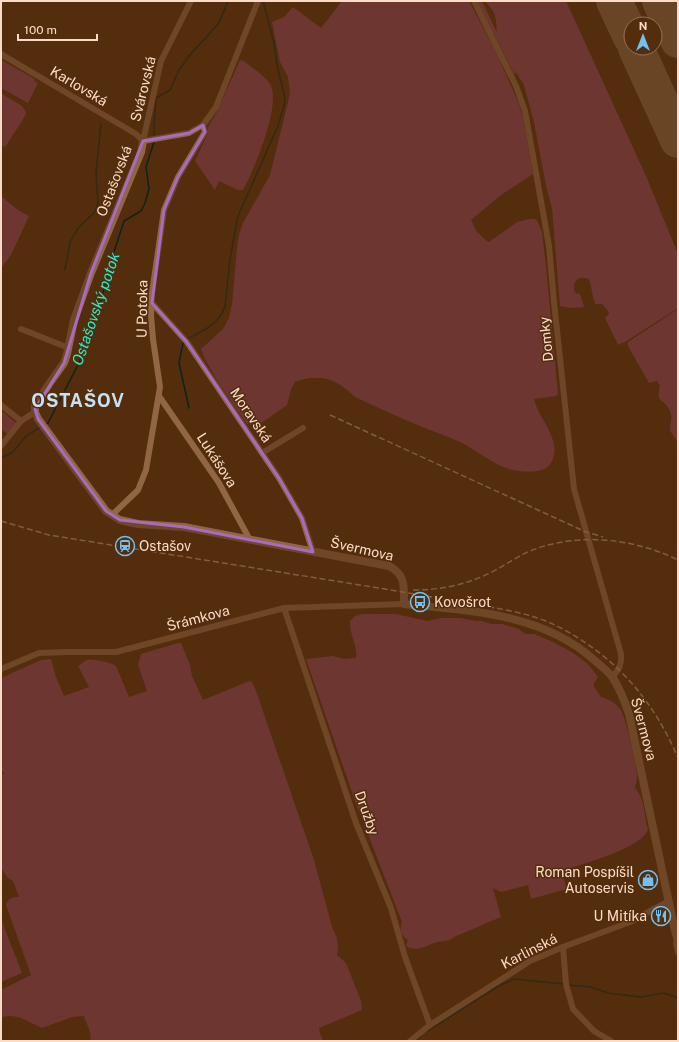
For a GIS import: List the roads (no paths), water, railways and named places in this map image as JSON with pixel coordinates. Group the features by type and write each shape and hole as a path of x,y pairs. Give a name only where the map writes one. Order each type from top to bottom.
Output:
{"street":[{"name":"Svárovská","path":"143,142 161,61 191,1"},
{"name":"Ostašovská","path":"35,412 35,406 64,363 69,348 74,320 88,279 141,152 143,142 189,133 203,125 216,107 258,1"},
{"name":"Domky","path":"474,1 516,86 525,111 549,246 574,488 621,654 621,667 612,678"},
{"name":"Karlovská","path":"1,54 136,134 143,142"},
{"name":"U Potoka","path":"112,515 138,490 146,470 160,387 153,340 152,303 164,210 178,177 205,132 203,125"},
{"name":"Moravská","path":"152,303 187,342 288,492 302,518 313,552"},
{"path":"21,329 69,348"},
{"name":"Lukášova","path":"159,396 219,482 250,540"},
{"path":"1,405 21,421"},
{"name":"Švermova","path":"35,412 43,426 106,511 120,520 138,524 184,527 389,566 398,571 404,582 404,604 491,614 533,624 566,639 589,656 612,678 619,690 629,714 678,939"},
{"path":"1,446 21,421 35,412"},
{"path":"262,453 303,428"},
{"name":"Šrámkova","path":"1,670 39,653 116,652 284,608 404,604"},
{"name":"Družby","path":"284,608 356,823 391,908 405,957 430,1025"},
{"name":"Karlinská","path":"410,1041 430,1025 530,961 630,922 669,901"},
{"path":"678,939 676,944 678,952"},
{"path":"563,947 566,984 573,1009 594,1031 611,1041"}],"waterway":[{"name":"Ostašovský potok","path":"154,135 156,98 170,90 179,70 189,56 219,23 228,1"},
{"path":"187,339 214,323 225,307 230,259 238,216 278,126 285,102 274,43 263,1"},
{"path":"65,270 70,242 78,228 94,213 98,204 96,172 101,124"},
{"name":"Ostašovský potok","path":"46,424 48,423 80,361 83,342 100,304 112,258 124,221 141,211 145,203 149,189 146,167 154,142"},
{"path":"183,343 179,363 189,408"},
{"name":"Ostašovský potok","path":"1,458 13,452 26,436 41,427"},
{"path":"427,1031 497,987 514,979 563,984"},
{"path":"568,985 591,987 608,993 641,997 664,993 678,998"},
{"path":"415,1041 421,1036"}],"railway":[{"path":"330,415 586,532 603,537"},
{"path":"1,521 49,535 385,589 505,610 537,618 557,626 578,638 614,665 644,698 657,717 678,758"},
{"path":"413,590 443,588 462,584 490,573 530,551 567,541 605,540 624,542 661,553 678,560"}],"place":[{"name":"Ostašov","path":"125,546"},
{"name":"Kovošrot","path":"420,602"},
{"name":"Roman Pospíšil Autoservis","path":"648,880"},
{"name":"U Mitíka","path":"661,916"}],"district":[{"name":"OSTAŠOV","path":"78,401"}]}
